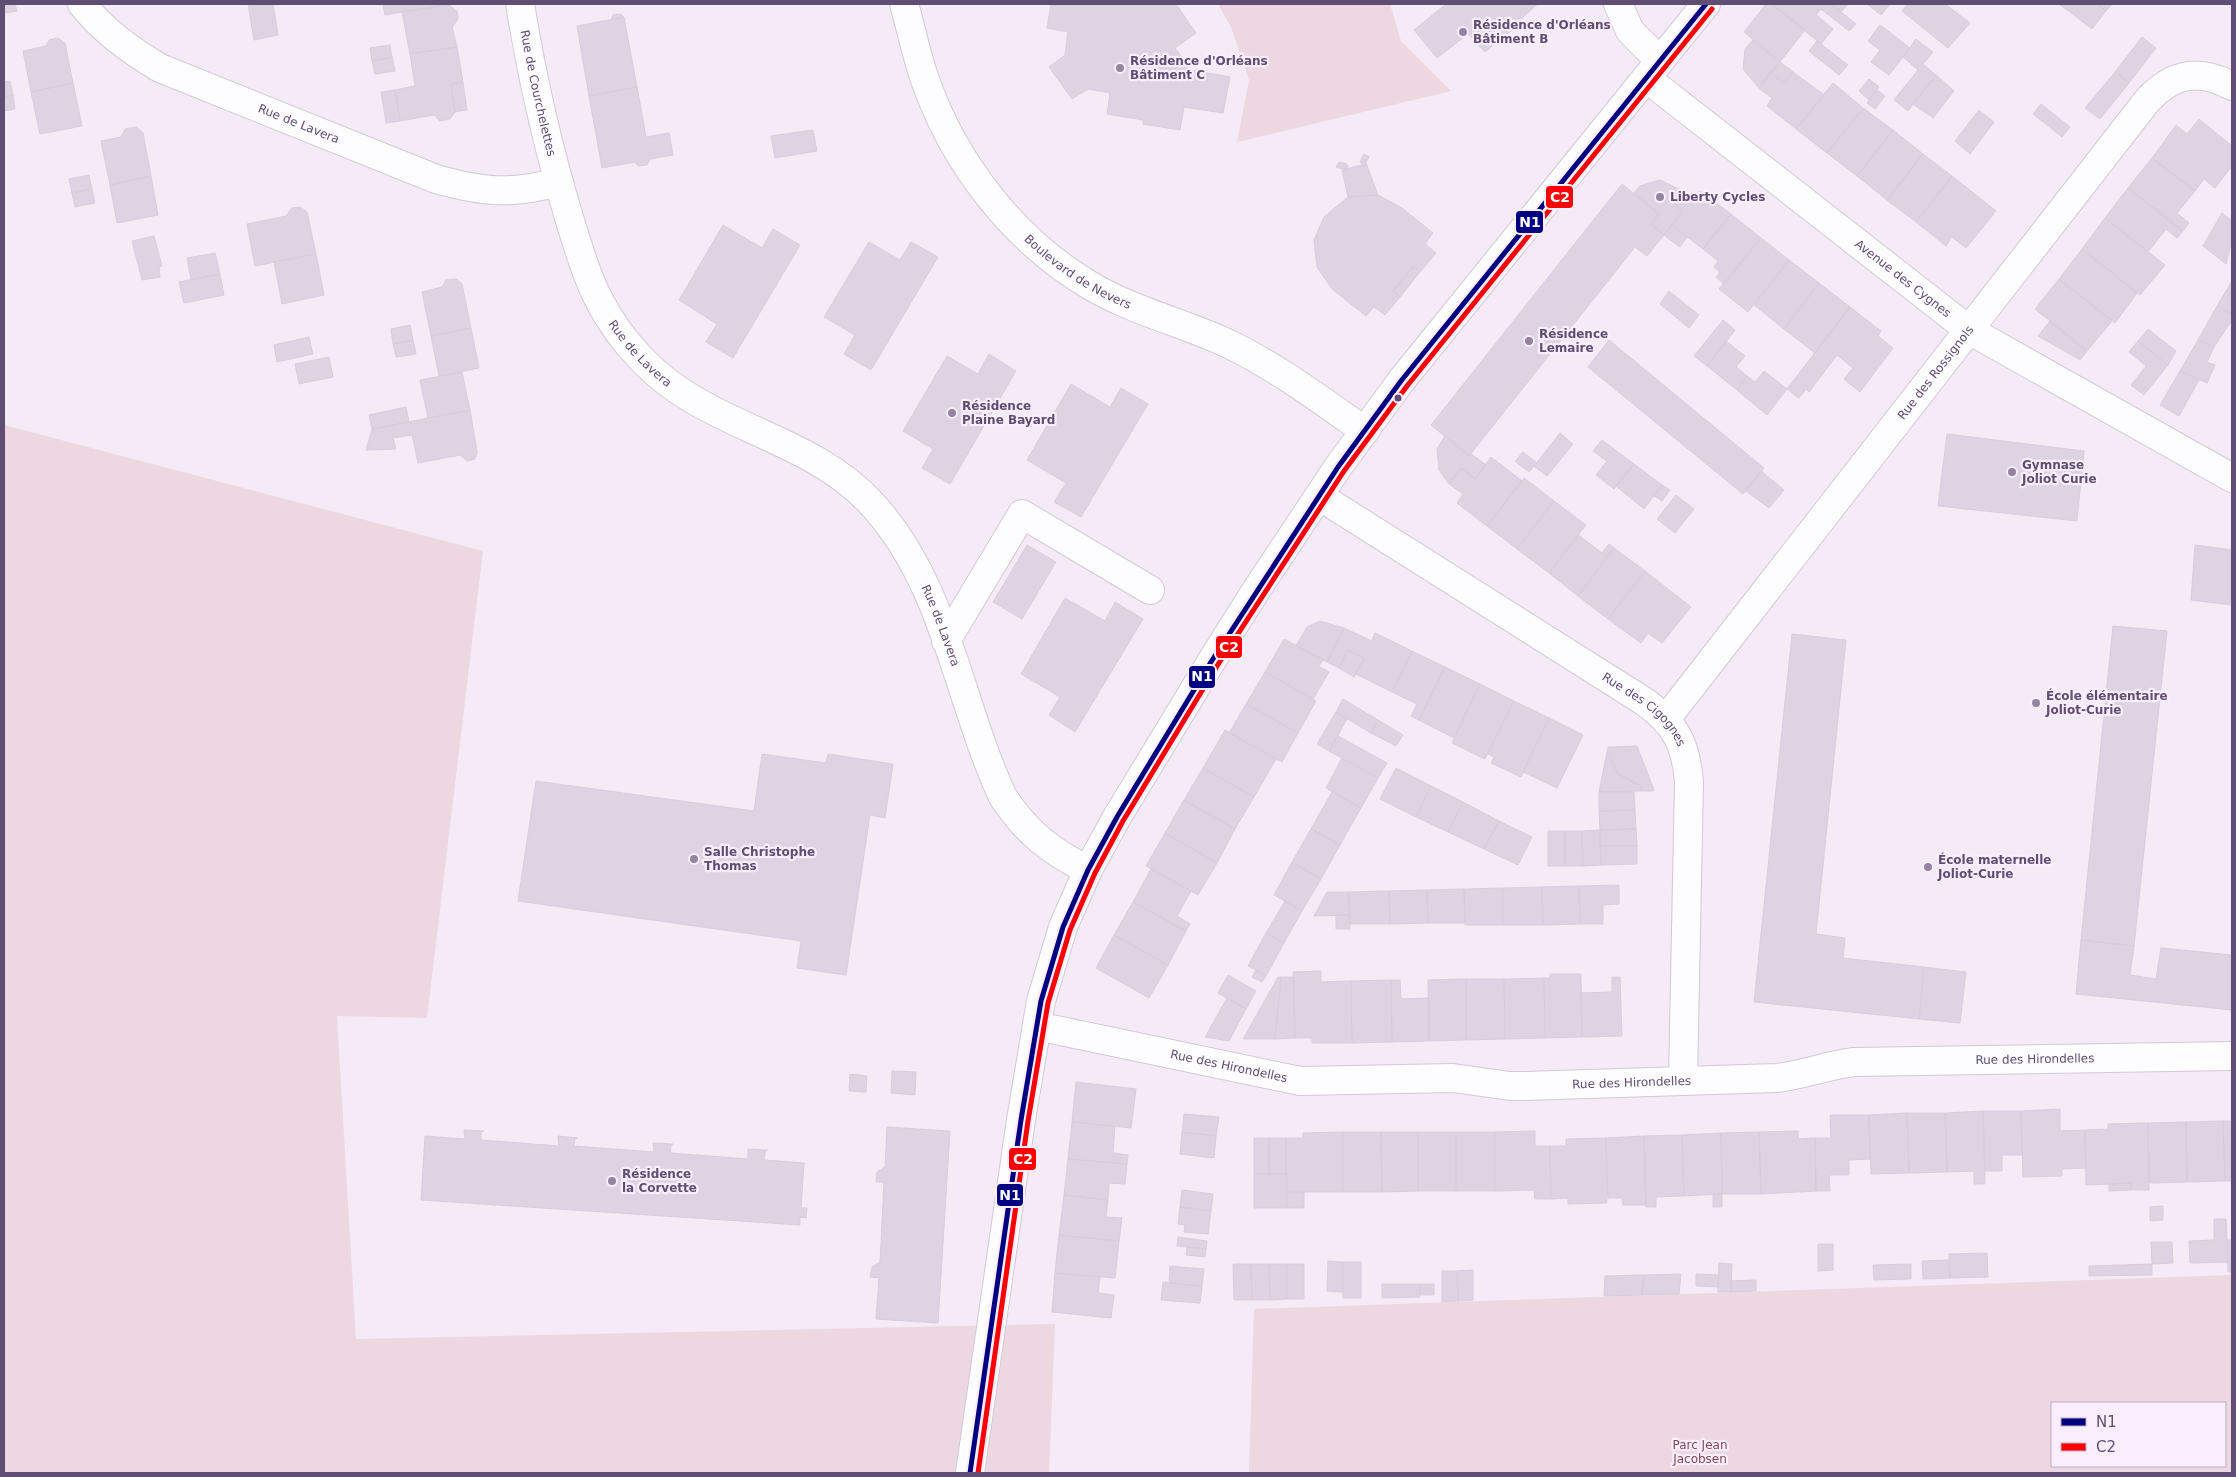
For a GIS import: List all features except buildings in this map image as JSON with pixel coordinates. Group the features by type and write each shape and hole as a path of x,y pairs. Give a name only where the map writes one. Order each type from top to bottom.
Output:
{"street":[{"name":"Rue de Lavera","path":"82,4 119,41 160,68 428,176 454,184 505,192 537,188 558,182 590,281 610,319 631,348 663,378 694,400 788,444 834,471 872,503 896,534 919,575 946,641 1003,797 1015,815 1042,843 1059,856 1088,870"},
{"name":"Rue de Courchelettes","path":"520,4 558,182"},
{"name":"Boulevard de Nevers","path":"904,4 924,78 954,144 987,193 1031,239 1091,286 1110,296 1206,334 1245,352 1365,431"},
{"name":"Avenue des Cygnes","path":"1618,4 1630,31 1653,69 1969,330 2232,478"},
{"path":"970,1473 1037,1026 1054,953 1063,927 1088,870 1117,817 1215,656 1319,496 1365,431 1401,381 1706,4"},
{"name":"Rue des Rossignols","path":"1666,719 2147,101 2160,88 2176,79 2194,76 2212,77 2232,86"},
{"name":"Rue des Cigognes","path":"1319,496 1658,711 1676,731 1683,746 1689,782 1683,1080"},
{"path":"946,641 1022,514 1150,590"},
{"name":"Rue des Hirondelles","path":"1037,1026 1300,1081 1452,1078 1510,1086 1777,1078 1854,1062 2232,1056"}],"green space":[{"path":"1218,4 1390,4 1401,41 1451,91 1237,142 1249,80 1231,27"},
{"path":"4,425 483,551 427,1018 337,1016 356,1339 1055,1324 1049,1473 4,1473"},
{"name":"Parc Jean Jacobsen","path":"2232,1275 2232,1473 1249,1473 1254,1309"}],"transit line":[{"name":"N1","path":"970,1473 1021,1120 1041,1001 1063,927 1088,870 1117,817 1211,662 1338,467 1401,381 1706,4"},
{"name":"C2","path":"978,1473 1028,1121 1048,1003 1070,930 1095,873 1123,821 1217,666 1344,471 1407,386 1712,9"}],"place":[{"name":"Résidence d'Orléans Bâtiment B","path":"1463,32"},
{"name":"Résidence d'Orléans Bâtiment C","path":"1120,68"},
{"name":"Liberty Cycles","path":"1660,197"},
{"name":"Résidence Lemaire","path":"1529,341"},
{"name":"Résidence Plaine Bayard","path":"952,413"},
{"name":"Gymnase Joliot Curie","path":"2012,472"},
{"name":"École élémentaire Joliot-Curie","path":"2036,703"},
{"name":"Salle Christophe Thomas","path":"694,859"},
{"name":"École maternelle Joliot-Curie","path":"1928,867"},
{"name":"Résidence la Corvette","path":"612,1181"}]}
